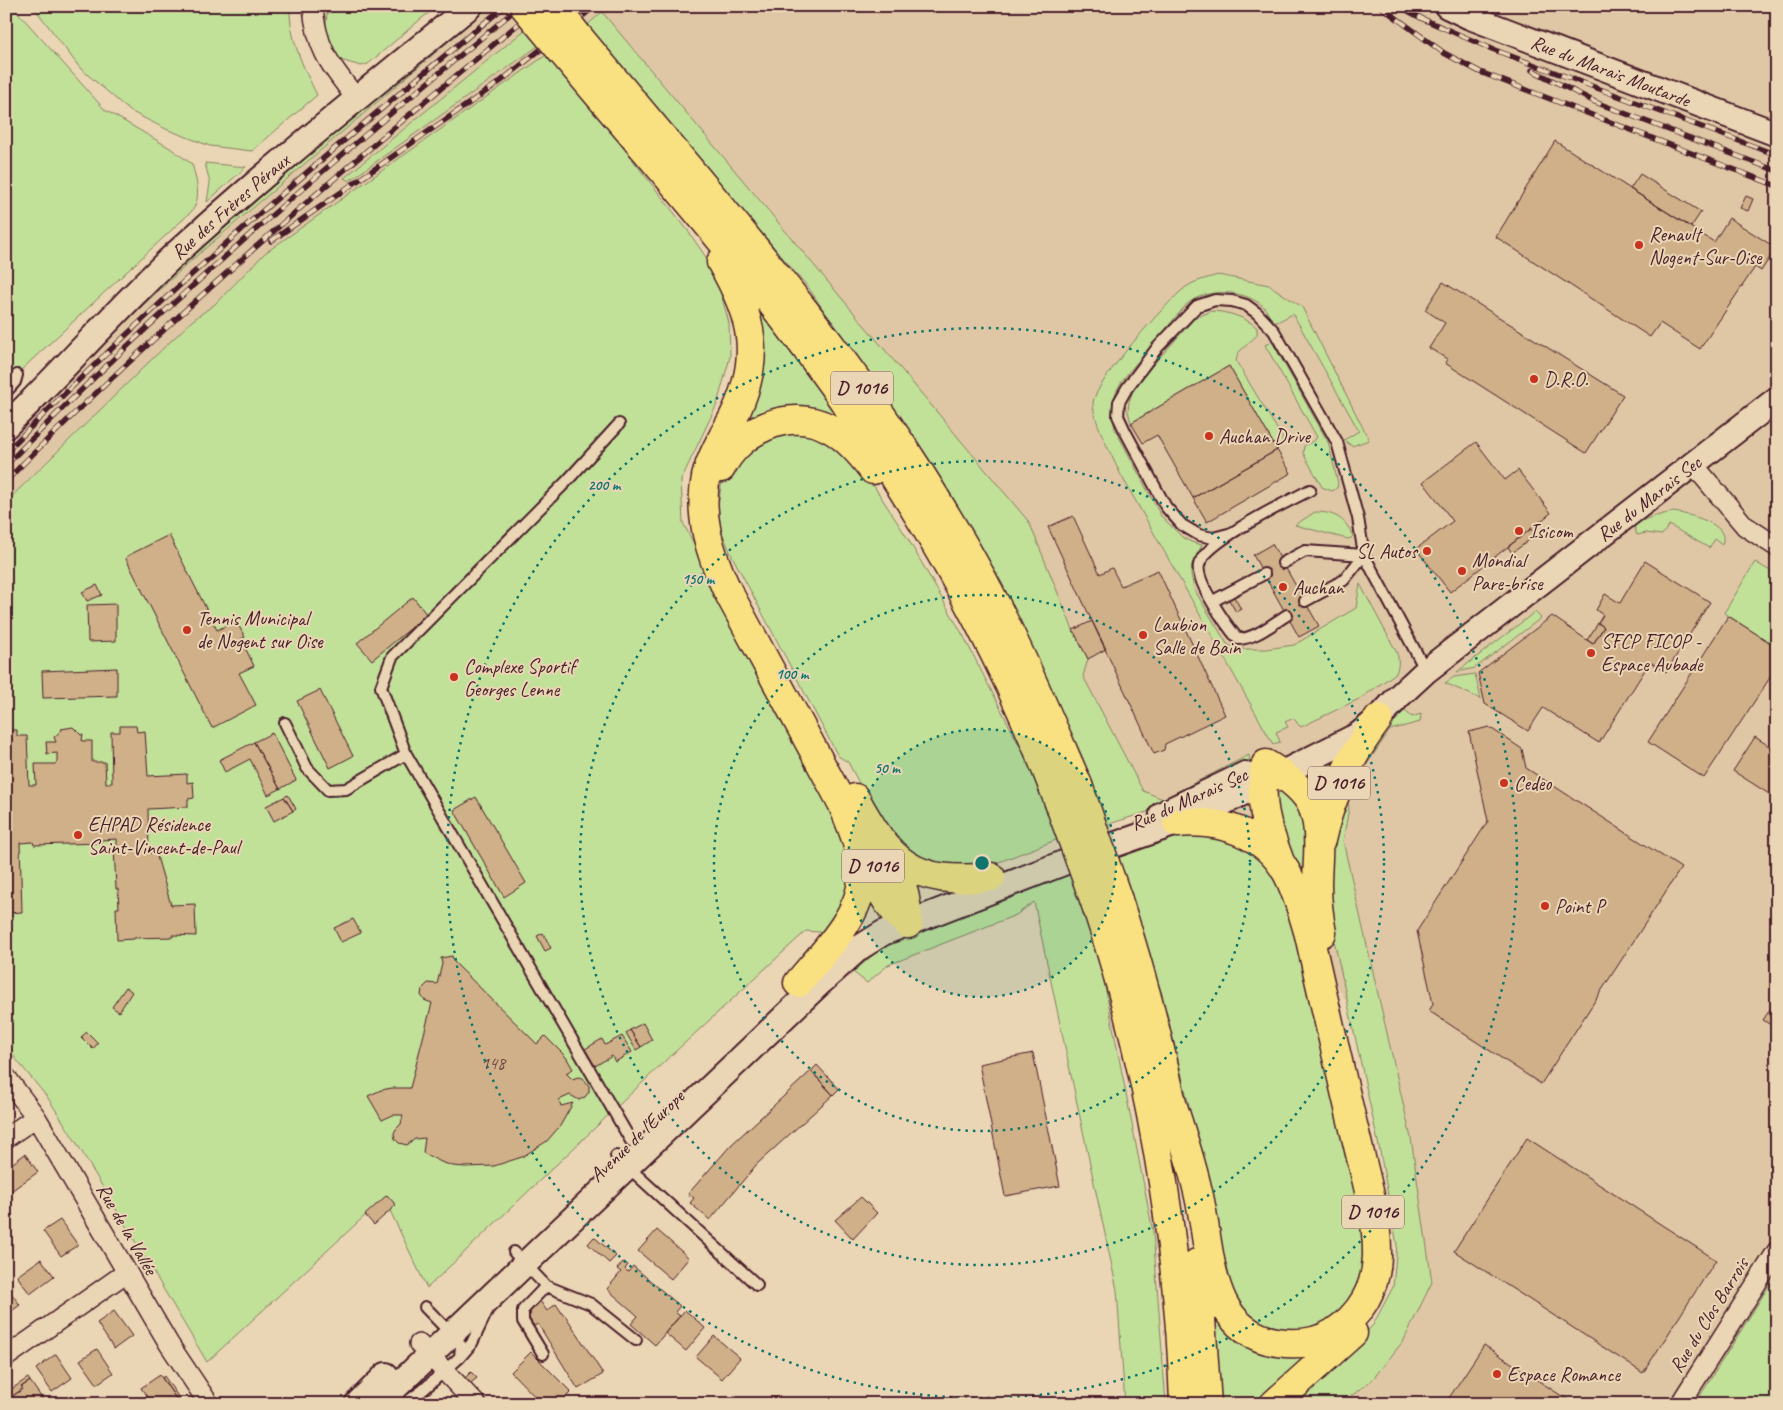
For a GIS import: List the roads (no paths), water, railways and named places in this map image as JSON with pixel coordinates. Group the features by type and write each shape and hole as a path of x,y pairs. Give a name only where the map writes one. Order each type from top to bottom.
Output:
{"highway":[{"name":"D 1016","path":"524,6 571,44 796,298 858,382 951,525 1000,613 1045,707 1068,792 1107,901 1141,972 1170,1097 1198,1192 1215,1283 1221,1301 1230,1315 1242,1327 1256,1336 1281,1343 1309,1342 1338,1330 1359,1310 1372,1288 1377,1257 1375,1223 1309,935 1296,895 1265,820 1262,803 1270,774 1304,793 1310,802 1316,824 1319,920 1379,1195 1386,1233 1387,1262 1382,1292 1369,1317 1274,1404"},
{"name":"D 1016","path":"554,6 571,44 673,185 713,248 737,290 746,312 751,335 750,360 745,387 736,411 706,475 703,506 707,538 726,588 842,803 862,835 884,896 904,915"},
{"name":"D 1016","path":"673,185 781,316 846,404 906,495 960,586 1007,679 1068,792"},
{"name":"D 1016","path":"904,915 901,880 885,847 864,815 725,560 718,540 714,519 714,491 719,471 728,455 742,441 765,426 782,421 800,420 828,427 843,437 858,451 913,527 960,586"},
{"name":"D 1016","path":"1318,856 1331,805 1339,783 1359,746 1379,718"},
{"name":"D 1016","path":"798,983 838,934 854,906 861,888 860,854 855,835 842,803"},
{"name":"D 1016","path":"1177,823 1208,823 1236,829 1266,847 1282,865"},
{"name":"D 1016","path":"885,847 909,866 933,876 952,879 991,877"},
{"name":"D 1016","path":"1107,901 1111,952 1131,1025 1163,1186 1176,1288 1184,1404"},
{"name":"D 1016","path":"1170,1097 1192,1228 1201,1308 1207,1404"}],"street":[{"path":"312,6 320,46 328,62 356,98"},
{"name":"Rue des Frères Péraux","path":"6,426 103,325 164,265 228,207 356,98 470,6"},
{"name":"Rue du Marais Moutarde","path":"1447,6 1470,17 1777,134"},
{"name":"Rue du Marais Sec","path":"945,902 1071,860 1208,811 1270,774 1426,671 1777,399"},
{"path":"1693,464 1745,526 1777,547"},
{"name":"Rue du Marais Sec","path":"945,902 991,877 1270,774 1358,736 1426,671"},
{"name":"Avenue de l'Europe","path":"378,1404 431,1357 439,1321 520,1258 798,983 848,942 876,923 945,902"},
{"name":"Avenue de l'Europe","path":"625,1155 859,948 883,933 904,915"},
{"name":"Rue de la Vallée","path":"6,1077 36,1118 182,1365 209,1404"},
{"path":"6,1138 36,1118"},
{"name":"Rue du Clos Barrois","path":"1680,1404 1777,1251"},
{"name":"Avenue de l'Europe","path":"439,1321 493,1294 520,1258"},
{"path":"6,1357 127,1272"},
{"path":"431,1357 476,1404"},
{"name":"Avenue de l'Europe","path":"356,1404 431,1357"}],"lane":[{"path":"1232,533 1213,538 1200,535 1182,525 1166,507 1118,416 1119,402 1127,388 1157,348 1197,306 1216,300 1232,301 1246,305 1257,313 1274,332 1337,442 1358,518 1364,555 1426,671"},
{"path":"6,392 15,382 17,375"},
{"path":"619,424 566,482 392,657 380,687 406,754 625,1155 757,1285"},
{"path":"1287,615 1253,636 1246,639 1238,639 1230,630 1198,572 1199,563 1207,552 1232,533 1310,490"},
{"path":"1283,563 1306,552 1364,555"},
{"path":"1305,601 1344,580 1364,555"},
{"path":"1213,601 1264,574"},
{"path":"285,723 307,768 328,790 346,789 406,754"},
{"path":"520,1258 546,1286 591,1304 636,1340"},
{"path":"543,1354 523,1321 523,1310 546,1286"},
{"path":"460,1358 477,1334 493,1294"},
{"path":"439,1321 461,1346 460,1358"},
{"path":"404,1404 431,1357 460,1358"}],"railway":[{"path":"6,452 65,393 187,278 376,113 505,6"},
{"path":"6,465 129,344 257,228 520,6"},
{"path":"6,481 97,392 248,254 540,6"},
{"path":"271,241 501,81 595,6"},
{"path":"1380,6 1444,53 1480,72 1777,186"},
{"path":"1399,6 1423,19 1492,49 1777,155"},
{"path":"1532,70 1595,102 1777,171"}],"place":[{"name":"Renault Nogent-Sur-Oise","path":"1639,245"},
{"name":"D.R.O.","path":"1534,379"},
{"name":"Auchan Drive","path":"1209,436"},
{"name":"Isicom","path":"1519,531"},
{"name":"SL Autos","path":"1427,551"},
{"name":"Mondial Pare-brise","path":"1462,571"},
{"name":"Auchan","path":"1283,587"},
{"name":"Tennis Municipal de Nogent sur Oise","path":"187,630"},
{"name":"Laubion Salle de Bain","path":"1143,635"},
{"name":"SFCP FICOP - Espace Aubade","path":"1591,653"},
{"name":"Complexe Sportif Georges Lenne","path":"454,677"},
{"name":"Cedeo","path":"1504,783"},
{"name":"EHPAD Résidence Saint-Vincent-de-Paul","path":"78,835"},
{"name":"Point P","path":"1545,906"},
{"name":"Espace Romance","path":"1497,1374"}]}
